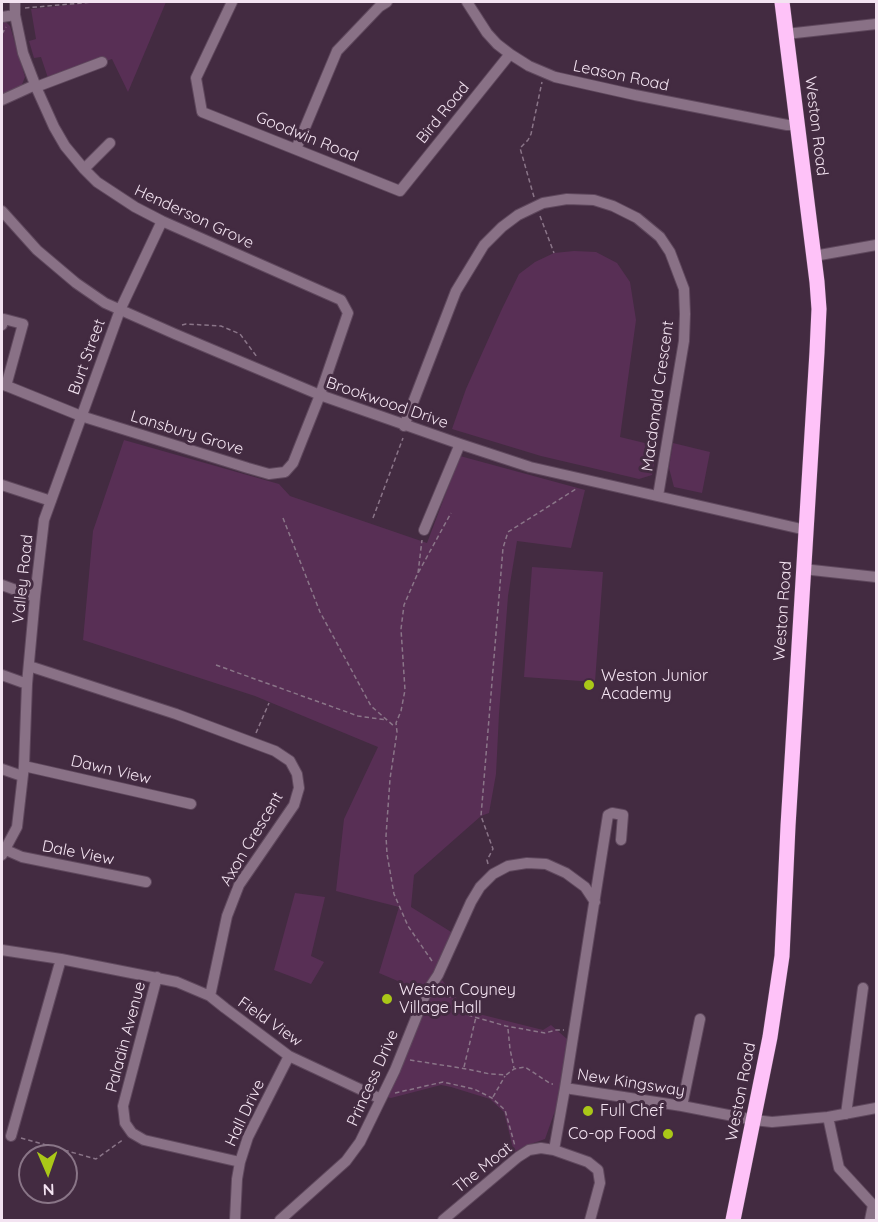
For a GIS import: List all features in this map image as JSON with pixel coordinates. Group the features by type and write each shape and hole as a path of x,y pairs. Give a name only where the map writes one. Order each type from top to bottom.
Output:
{"highway":[{"name":"Weston Road","path":"733,1221 770,1037 782,956 819,309 782,2"}],"street":[{"name":"Goodwin Road","path":"232,2 196,78 202,112 400,190"},
{"path":"296,149 337,51 379,7 387,2"},
{"name":"Leason Road","path":"467,2 487,33 510,54 544,73 635,95 788,125 798,125"},
{"path":"2,17 15,8"},
{"name":"Henderson Grove","path":"15,8 23,53 54,127 65,146 98,182 115,195 162,221 341,300 348,313 320,395"},
{"path":"786,34 876,24"},
{"name":"Bird Road","path":"400,190 510,54"},
{"path":"2,100 102,62"},
{"path":"84,169 110,143"},
{"name":"Macdonald Crescent","path":"406,426 456,291 484,245 518,215 543,203 567,199 594,200 613,206 637,218 660,237 670,252 684,289 684,341 658,496"},
{"name":"Brookwood Drive","path":"3,216 37,250 76,283 105,303 320,395 530,467 806,530"},
{"name":"Burt Street","path":"81,416 120,310 162,221"},
{"path":"814,256 876,245"},
{"path":"2,325 4,319 23,324 4,385"},
{"name":"Lansbury Grove","path":"4,385 81,416 269,474 285,472 293,463 320,395"},
{"name":"Valley Road","path":"4,852 17,827 23,771 27,684 44,520 81,416"},
{"path":"424,530 459,444"},
{"path":"2,485 51,501"},
{"path":"803,569 876,577"},
{"path":"2,585 35,597"},
{"name":"Axon Crescent","path":"29,666 253,742 275,751 290,761 297,774 299,788 294,805 239,885 227,916 210,996"},
{"path":"2,675 27,684"},
{"name":"Dawn View","path":"2,769 23,771 191,804"},
{"path":"566,1086 601,855 608,815 612,813 623,815 621,840"},
{"name":"Dale View","path":"4,852 146,882"},
{"path":"493,874 508,866 527,863 546,864 576,880 585,887 595,902"},
{"name":"Princess Drive","path":"280,1221 346,1161 360,1142 399,1059 426,993 437,975 471,902 480,887 493,874"},
{"path":"2,950 157,977 177,982 210,996"},
{"path":"12,1136 61,959"},
{"name":"Paladin Avenue","path":"132,1133 125,1123 123,1106 157,977"},
{"path":"846,1114 863,988"},
{"name":"Field View","path":"210,996 289,1056 381,1097"},
{"path":"682,1106 700,1019"},
{"name":"Hall Drive","path":"235,1221 237,1179 248,1137 289,1056"},
{"name":"New Kingsway","path":"554,1150 566,1086 772,1122 828,1117 876,1108"},
{"path":"828,1117 839,1168 873,1205 870,1221"},
{"path":"132,1133 144,1140 240,1162"},
{"name":"The Moat","path":"443,1221 518,1157 529,1150 541,1148 588,1162 598,1170 600,1183 590,1221"}],"path":[{"path":"15,8 93,2"},
{"path":"544,73 531,134 520,148 536,207 554,253"},
{"path":"165,330 186,324 221,326 240,334 258,358"},
{"path":"373,518 406,426"},
{"path":"493,874 487,860 493,849 481,816 503,548 508,531 589,481"},
{"path":"451,513 417,575 404,605 400,629 405,690 396,723 386,836 394,894 408,926 448,996 464,1014 508,1027 545,1033 575,1029"},
{"path":"283,518 320,612 371,705 396,728"},
{"path":"417,575 424,530"},
{"path":"216,665 358,716 388,720"},
{"path":"253,742 269,703"},
{"path":"464,1068 476,1017"},
{"path":"508,1027 514,1069"},
{"path":"399,1059 506,1075"},
{"path":"492,1098 506,1075 514,1069 525,1067 551,1084 566,1086"},
{"path":"381,1097 443,1082 474,1089 492,1098 505,1110 518,1157"},
{"path":"12,1136 96,1159 132,1133"}],"shaded area":[{"path":"95,2 166,2 128,92 112,59 49,81 41,57 34,58 29,41 36,39 31,9"},
{"path":"2,20 10,26 25,77 21,87 4,95 2,89"},
{"path":"596,252 617,263 630,282 636,320 620,437 657,446 652,475 639,479 541,456 452,429 466,389 519,274 535,262 554,253"},
{"path":"124,440 279,484 290,496 427,543 460,456 585,490 571,548 517,541 508,596 496,774 489,813 481,816 414,875 411,907 456,935 426,993 379,973 399,907 336,891 344,819 378,747 255,696 83,640 93,531"},
{"path":"673,443 710,452 702,493 674,487 669,468"},
{"path":"532,567 603,572 595,682 524,677"},
{"path":"295,893 325,897 311,956 324,962 311,984 274,970"},
{"path":"442,980 467,1011 543,1030 551,1025 567,1039 561,1094 545,1139 514,1152 504,1112 490,1099 451,1087 441,1085 391,1098 387,1097 431,997"}],"place":[{"name":"Weston Junior Academy","path":"589,685"},
{"name":"Weston Coyney Village Hall","path":"387,999"},
{"name":"Full Chef","path":"588,1111"},
{"name":"Co-op Food","path":"668,1134"}]}
